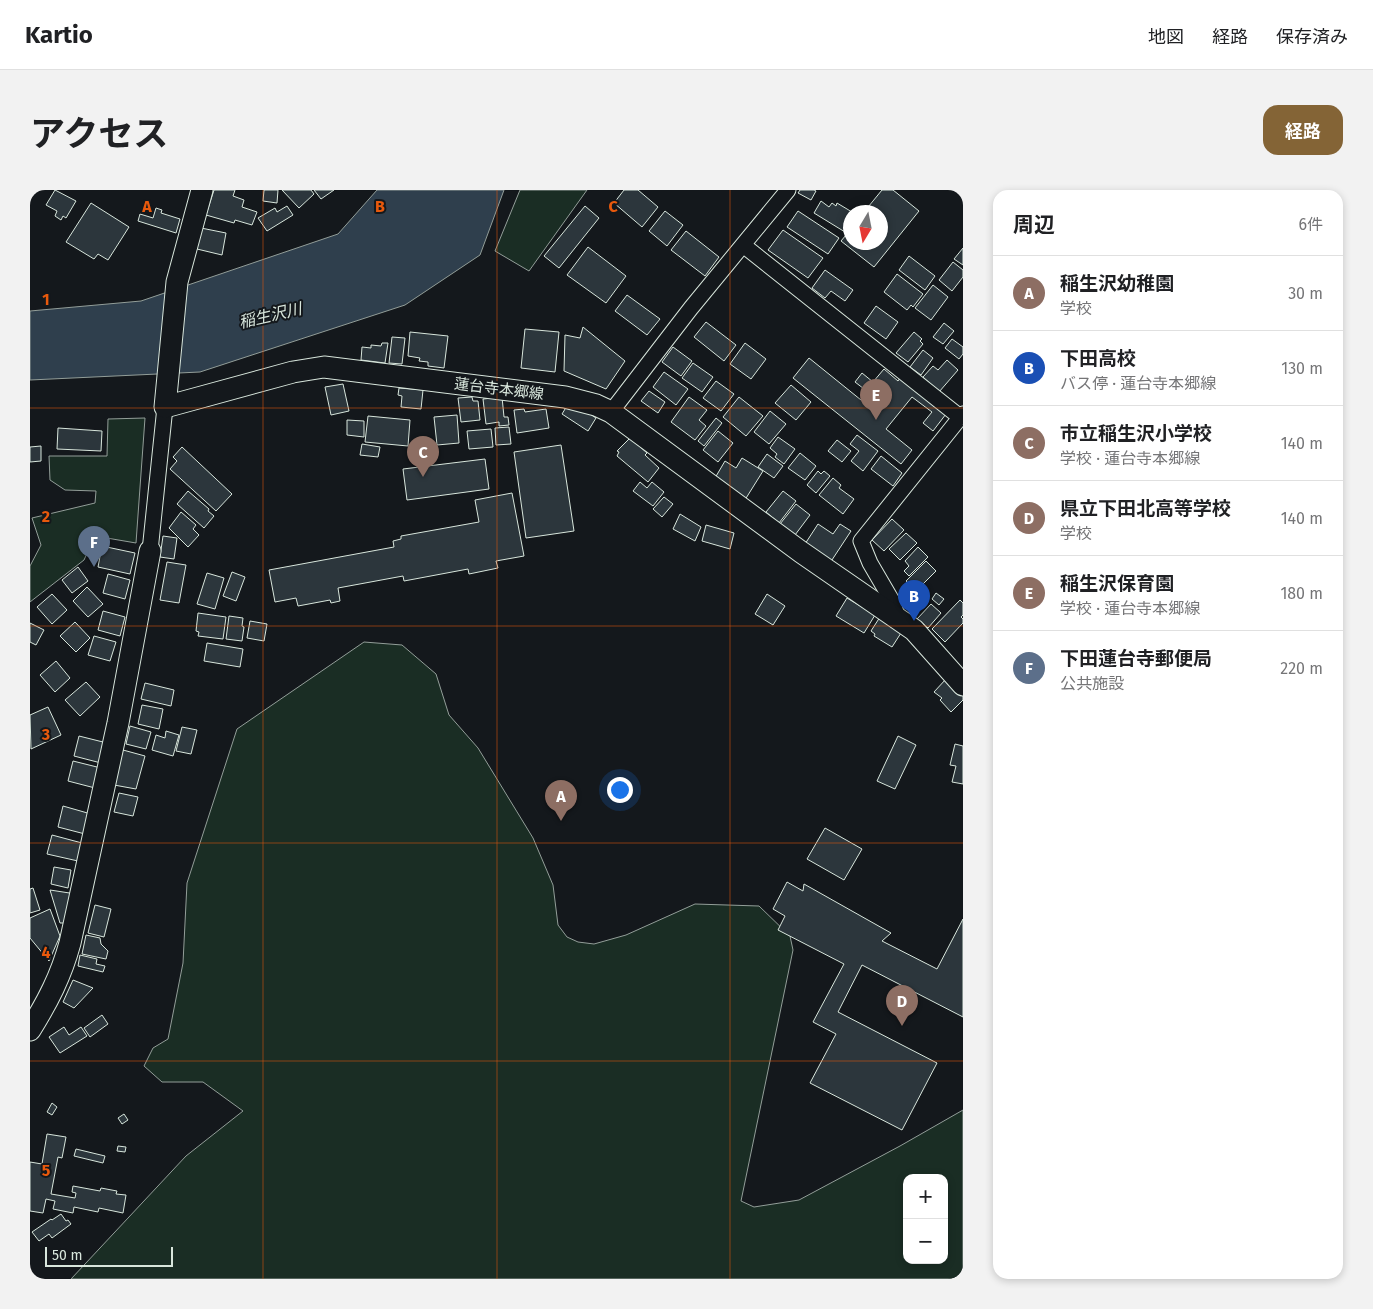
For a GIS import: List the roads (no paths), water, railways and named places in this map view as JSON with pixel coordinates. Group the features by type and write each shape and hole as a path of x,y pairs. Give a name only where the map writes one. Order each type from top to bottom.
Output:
{"main road":[{"path":"165,399 177,282 202,190"},
{"name":"蓮台寺本郷線","path":"165,399 324,367 565,397 596,405 612,412 809,558 914,630 963,684"},
{"path":"30,1030 56,986 64,967 118,723 150,551"}],"street":[{"path":"612,412 691,308 788,190"},
{"path":"743,244 962,416 861,542 870,563 891,599 900,621"},
{"path":"150,551 165,399"}],"water":[{"name":"稲生沢川","path":"377,190 504,190 480,255 405,305 200,372 30,380 30,311 141,301 338,234"}],"place":[{"name":"稲生沢保育園","path":"876,420"},
{"name":"市立稲生沢小学校","path":"423,477"},
{"name":"下田蓮台寺郵便局","path":"94,567"},
{"name":"下田高校","path":"914,621"},
{"name":"稲生沢幼稚園","path":"561,821"},
{"name":"県立下田北高等学校","path":"902,1026"}]}
